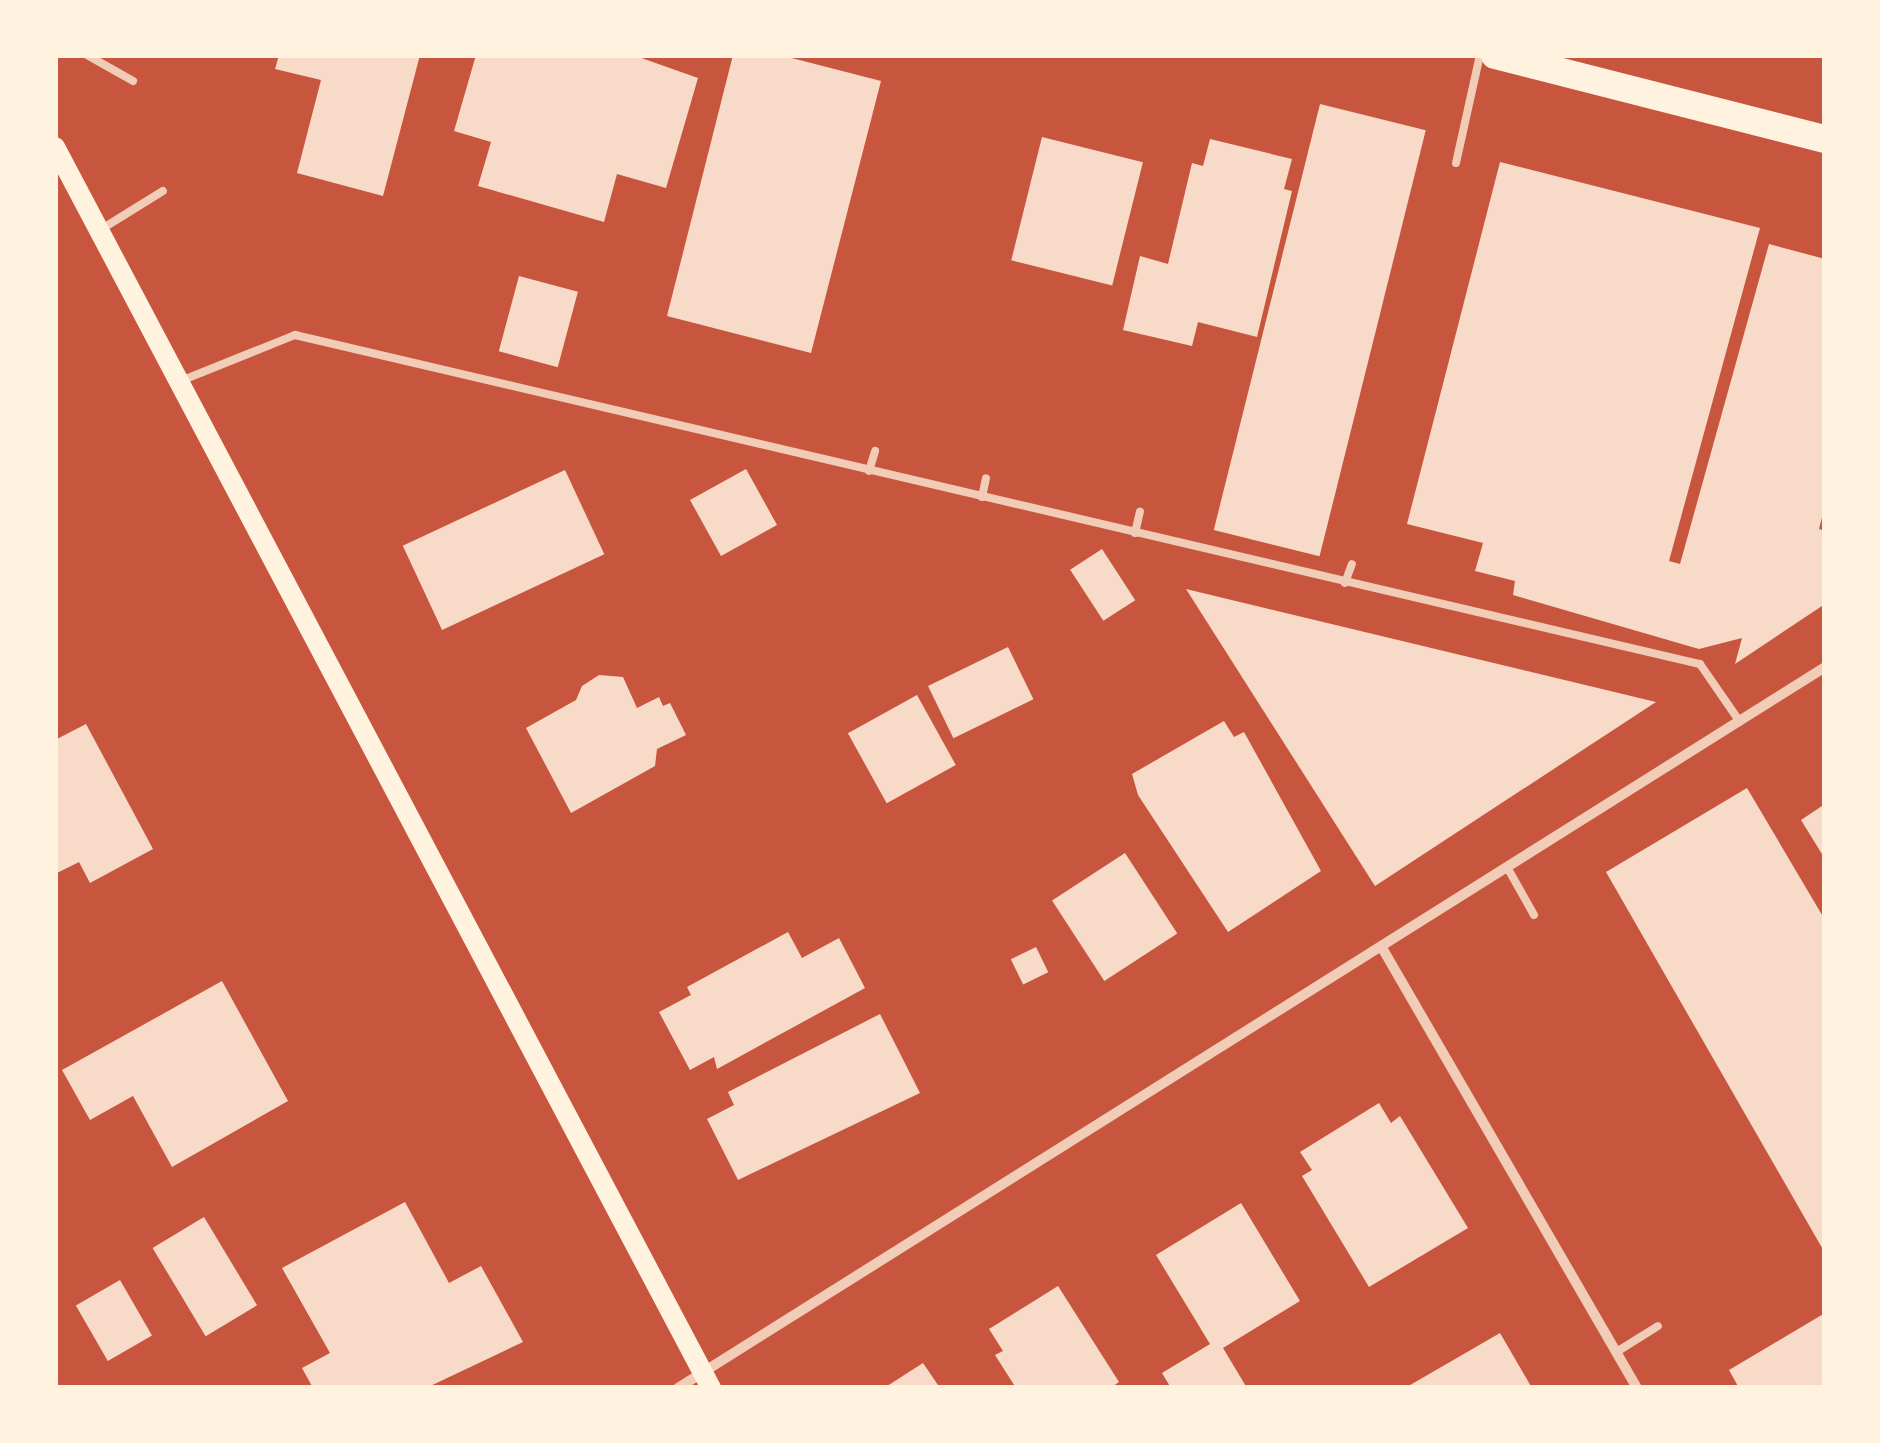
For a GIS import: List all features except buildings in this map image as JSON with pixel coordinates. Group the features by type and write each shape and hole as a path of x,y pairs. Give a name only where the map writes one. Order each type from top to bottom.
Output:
{"highway":[{"path":"1494,55 1825,139"}],"main road":[{"path":"55,148 707,1381"}],"street":[{"path":"678,1388 707,1381 1381,946 1825,667"},
{"path":"1381,946 1637,1388"}],"lane":[{"path":"87,55 132,80"},
{"path":"1456,163 1480,55"},
{"path":"100,230 164,192"},
{"path":"179,381 295,335 1700,664 1740,722"},
{"path":"869,471 874,451"},
{"path":"982,497 986,478"},
{"path":"1134,533 1140,512"},
{"path":"1345,583 1352,564"},
{"path":"1508,867 1534,914"},
{"path":"1618,1351 1658,1326"}]}
